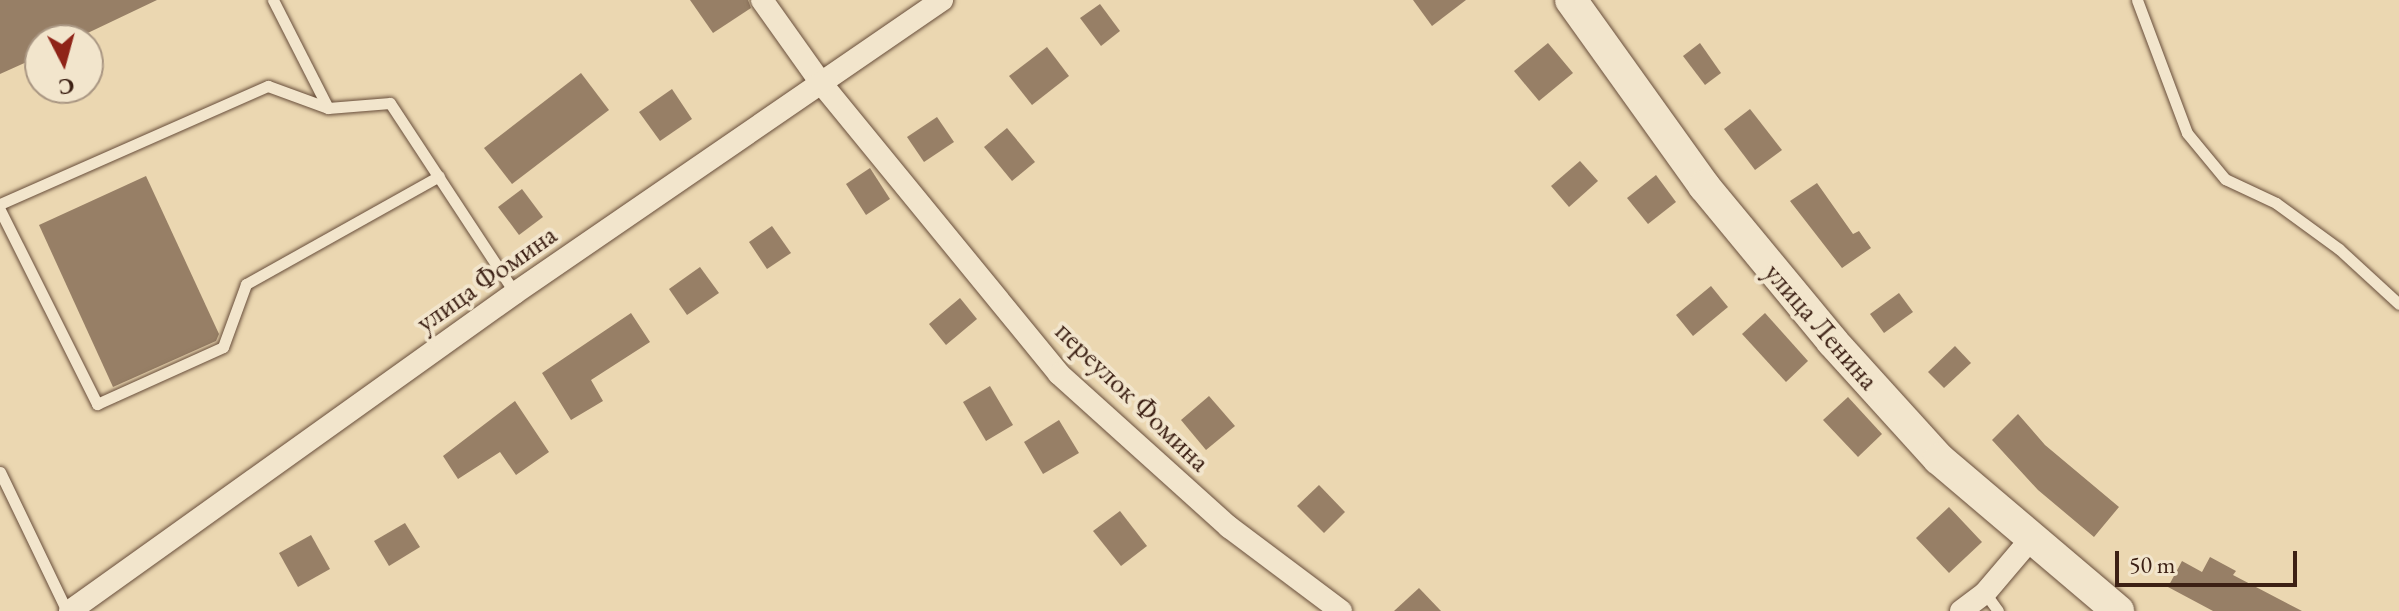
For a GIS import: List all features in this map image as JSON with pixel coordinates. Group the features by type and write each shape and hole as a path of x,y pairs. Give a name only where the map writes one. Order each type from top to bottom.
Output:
{"street":[{"name":"переулок Фомина","path":"762,0 821,83 1059,374 1229,527 1341,611"},
{"name":"улица Фомина","path":"68,611 515,293 942,0"},
{"name":"улица Ленина","path":"1571,0 1704,186 1832,341 1939,459 2118,611"},
{"path":"1961,611 1992,602 2031,539"}],"lane":[{"path":"273,0 328,108"},
{"path":"2137,0 2187,133 2225,179 2301,222 2399,304"},
{"path":"0,204 268,86 328,108 390,103 515,293"},
{"path":"0,210 97,404 223,347 246,284 439,176"},
{"path":"0,472 68,611"}],"building":[{"path":"0,0 157,0 104,25 24,24 24,63 0,74"},
{"path":"690,0 748,0 751,8 713,33"},
{"path":"1413,0 1466,0 1432,26"},
{"path":"1100,4 1120,31 1101,46 1080,18"},
{"path":"1548,43 1573,73 1539,101 1514,71"},
{"path":"1700,43 1721,73 1705,85 1683,56"},
{"path":"1047,47 1069,76 1032,105 1009,76"},
{"path":"581,73 609,110 512,184 484,148"},
{"path":"672,89 692,119 660,141 639,112"},
{"path":"1750,109 1782,150 1755,170 1724,129"},
{"path":"937,117 954,142 924,162 907,137"},
{"path":"1007,128 1035,162 1012,181 984,147"},
{"path":"1580,161 1598,181 1569,207 1551,186"},
{"path":"870,168 890,199 866,215 846,184"},
{"path":"1656,175 1676,202 1648,224 1627,198"},
{"path":"146,176 219,334 216,341 113,387 39,225"},
{"path":"1817,183 1853,234 1859,231 1871,248 1842,268 1790,201"},
{"path":"522,189 543,217 519,235 498,207"},
{"path":"772,226 791,253 767,269 749,242"},
{"path":"700,267 719,293 687,315 669,289"},
{"path":"1711,286 1728,307 1693,336 1676,315"},
{"path":"1899,293 1913,312 1884,333 1870,314"},
{"path":"960,298 977,319 946,345 929,324"},
{"path":"631,313 650,342 591,380 603,401 571,420 542,373"},
{"path":"1765,313 1808,361 1786,382 1742,334"},
{"path":"1955,346 1971,363 1944,388 1928,372"},
{"path":"990,386 1013,425 986,441 963,402"},
{"path":"1209,396 1235,426 1206,450 1181,420"},
{"path":"1848,397 1882,434 1858,457 1823,420"},
{"path":"515,401 549,452 516,475 500,452 458,479 443,456"},
{"path":"2018,414 2045,445 2119,507 2094,537 2038,490 1992,440"},
{"path":"1059,420 1079,453 1043,474 1024,442"},
{"path":"1319,485 1345,512 1324,533 1297,506"},
{"path":"1949,507 1982,542 1949,573 1916,538"},
{"path":"1120,511 1147,546 1121,566 1093,531"},
{"path":"405,523 420,547 389,566 374,541"},
{"path":"311,535 330,569 298,587 279,553"},
{"path":"2210,557 2236,571 2233,575 2302,611 2213,611 2168,587 2182,561 2202,572"},
{"path":"1419,588 1441,611 1394,611"}]}
